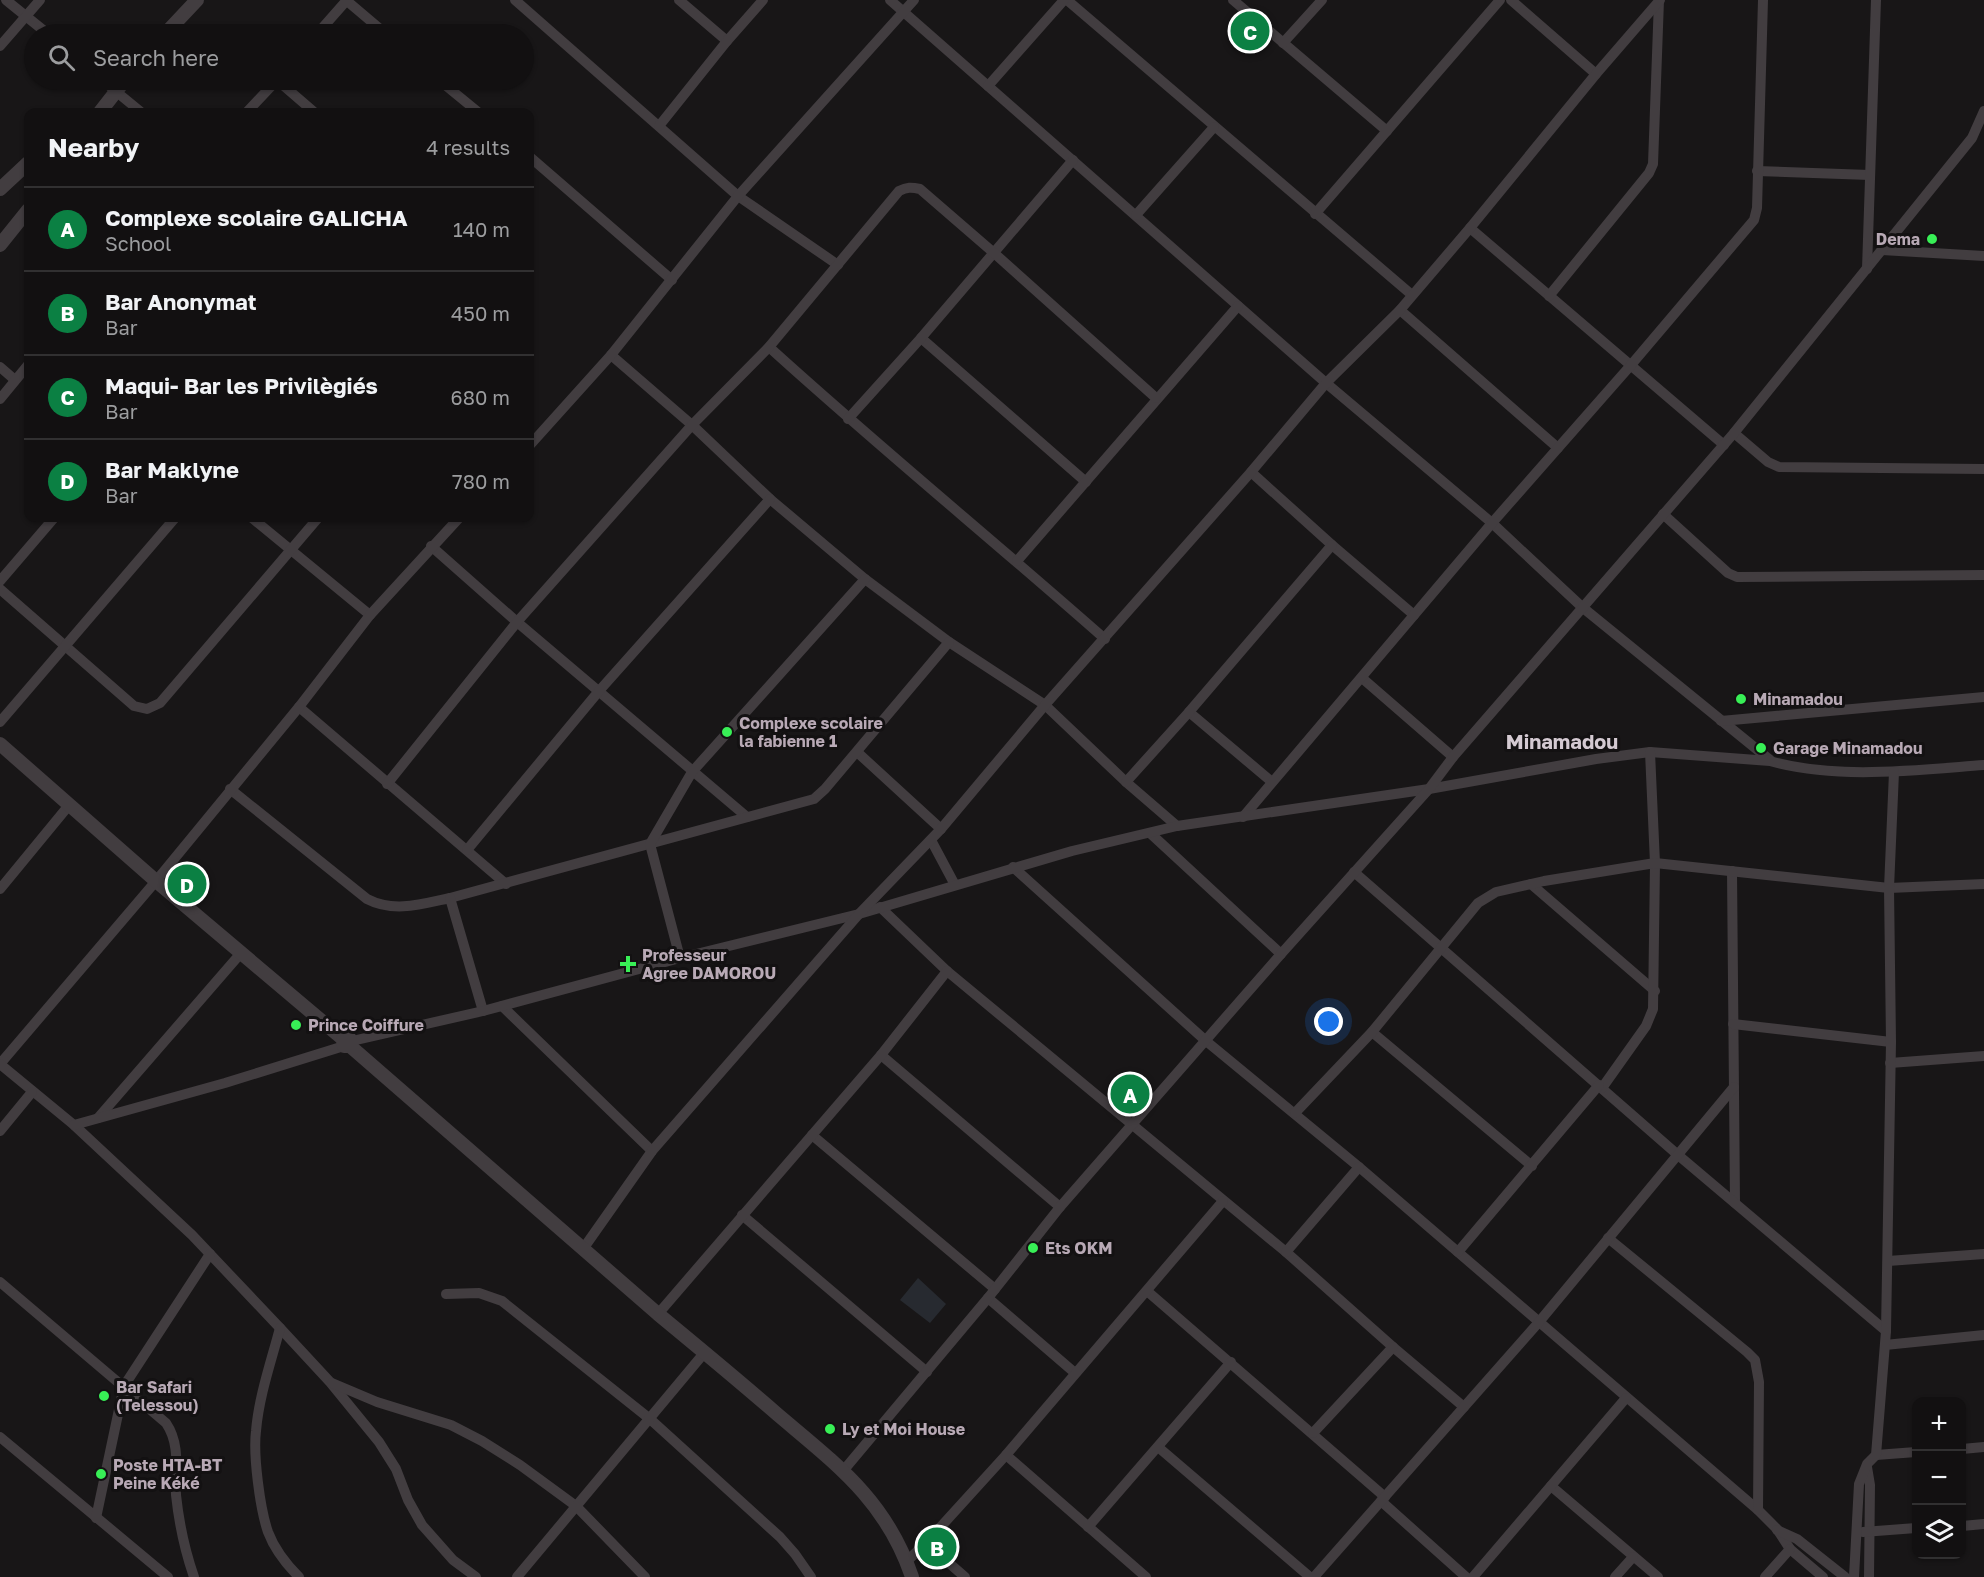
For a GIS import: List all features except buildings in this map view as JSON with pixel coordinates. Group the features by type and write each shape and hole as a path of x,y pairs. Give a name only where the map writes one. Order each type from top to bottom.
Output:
{"street":[{"path":"6,0 35,24"},
{"path":"0,46 40,0"},
{"path":"174,24 196,0"},
{"path":"326,24 347,0 375,24"},
{"path":"515,0 738,196 838,265"},
{"path":"680,0 727,41"},
{"path":"659,126 763,0"},
{"path":"890,0 1326,383 1492,523 1582,607 1770,761"},
{"path":"534,441 611,355 738,196 914,0"},
{"path":"988,86 1065,0 1412,295"},
{"path":"1233,0 1387,131"},
{"path":"1283,43 1322,0"},
{"path":"1315,214 1500,0"},
{"path":"1511,0 1596,74"},
{"path":"583,1249 652,1151 860,914 941,829 1045,705 1251,472 1326,383 1400,309 1660,0"},
{"path":"1549,296 1649,173 1653,164 1660,0"},
{"path":"1243,817 1492,523 1750,225 1757,208 1763,0"},
{"path":"1867,269 1876,0"},
{"path":"94,108 115,90"},
{"path":"103,108 115,90"},
{"path":"115,90 136,108"},
{"path":"251,108 268,90"},
{"path":"289,90 309,108"},
{"path":"451,90 473,108"},
{"path":"843,1471 1132,1124 1429,789 1582,607 1724,445 1972,138 1984,111"},
{"path":"1136,215 1214,127"},
{"path":"1972,138 1984,139"},
{"path":"534,160 672,280"},
{"path":"848,419 921,338 1073,160"},
{"path":"0,189 24,167"},
{"path":"1757,171 1870,175"},
{"path":"387,784 517,622 692,425 769,347 899,191 912,187 920,189 1156,398"},
{"path":"0,245 24,215"},
{"path":"1470,228 1724,445"},
{"path":"1882,250 1984,256"},
{"path":"1017,561 1238,306"},
{"path":"1400,309 1558,448"},
{"path":"921,338 1086,482"},
{"path":"769,347 848,419 1017,561 1105,639"},
{"path":"611,355 692,425 770,499 865,579 949,642 1045,705 1126,782 1177,826"},
{"path":"0,367 15,380"},
{"path":"0,399 24,370"},
{"path":"1734,433 1768,462 1779,467 1984,469"},
{"path":"1251,472 1414,615"},
{"path":"467,850 599,691 770,499"},
{"path":"1663,514 1728,573 1737,577 1984,575"},
{"path":"0,581 51,522"},
{"path":"0,722 173,522"},
{"path":"257,522 370,615"},
{"path":"0,589 134,706 147,709 160,703 314,522"},
{"path":"455,522 370,615 299,707 156,881 0,1064 74,1125 192,1235 280,1328 330,1382 379,1442 396,1469 408,1500 422,1525 453,1560 476,1577"},
{"path":"1126,782 1332,545"},
{"path":"431,546 747,818"},
{"path":"680,958 650,844 692,772 865,579"},
{"path":"230,789 368,899 389,907 412,906 506,884 806,803 821,794 949,642"},
{"path":"1362,678 1453,758"},
{"path":"1721,721 1984,697"},
{"path":"299,707 506,884"},
{"path":"1189,712 1272,782"},
{"path":"0,744 658,1314 843,1471 880,1511 907,1562 912,1577"},
{"path":"856,752 941,829"},
{"path":"1458,1252 1600,1087 1646,1026 1653,1009 1655,863 1650,752"},
{"path":"74,1125 225,1083 347,1043 483,1011 680,958 860,914 1013,867 1177,826 1429,789 1596,759 1650,752 1770,761 1787,766 1814,769 1894,772 1984,765"},
{"path":"1854,1577 1859,1484 1867,1464 1876,1455 1886,1331 1891,1042 1889,888 1894,772"},
{"path":"0,889 70,804"},
{"path":"1150,833 1281,954"},
{"path":"931,840 955,885"},
{"path":"1295,1113 1372,1032 1478,903 1496,892 1655,863 1889,888 1984,884"},
{"path":"1013,867 1206,1041 1359,1167 1758,1510 1777,1529 1790,1549 1823,1577"},
{"path":"1732,871 1735,1203"},
{"path":"1354,872 1678,1155 1886,1331"},
{"path":"1531,884 1655,991"},
{"path":"450,898 483,1011"},
{"path":"880,907 947,971 1286,1252 1464,1407"},
{"path":"98,1118 241,953"},
{"path":"658,1314 881,1055 947,971"},
{"path":"502,1006 652,1151"},
{"path":"1733,1024 1891,1042"},
{"path":"1372,1032 1532,1166"},
{"path":"881,1055 1060,1208"},
{"path":"1890,1063 1984,1056"},
{"path":"1158,1447 1312,1577 1539,1322 1734,1087"},
{"path":"0,1131 32,1092"},
{"path":"813,1135 1076,1373"},
{"path":"1286,1252 1359,1167"},
{"path":"907,1562 1006,1455 1223,1201"},
{"path":"742,1215 927,1372"},
{"path":"1608,1238 1755,1360 1759,1382 1758,1510"},
{"path":"96,1518 124,1386 210,1254"},
{"path":"1888,1261 1984,1254"},
{"path":"0,1282 166,1423 174,1437 177,1496 183,1538 194,1577"},
{"path":"1147,1291 1313,1433 1383,1499 1473,1576 1626,1398"},
{"path":"446,1294 479,1293 502,1301 650,1419 780,1537 811,1577"},
{"path":"280,1328 259,1410 255,1434 256,1464 268,1533 289,1566 299,1577"},
{"path":"1885,1345 1984,1335"},
{"path":"1313,1433 1393,1347"},
{"path":"517,1577 705,1352"},
{"path":"1088,1527 1231,1362"},
{"path":"330,1382 377,1402 463,1431 520,1465 576,1506 645,1577"},
{"path":"0,1437 168,1577"},
{"path":"1966,1449 1984,1447"},
{"path":"1876,1455 1912,1452"},
{"path":"1006,1455 1146,1577"},
{"path":"1867,1464 1870,1485 1869,1577"},
{"path":"1551,1486 1658,1577"},
{"path":"1966,1526 1984,1524"},
{"path":"1857,1532 1912,1528"},
{"path":"1777,1529 1797,1539 1845,1577"},
{"path":"926,1543 965,1577"},
{"path":"1765,1577 1790,1549"},
{"path":"1615,1577 1633,1557"}],"shaded area":[{"path":"918,1278 946,1304 930,1323 900,1300"}],"place":[{"name":"Maqui- Bar les Privilègiés","path":"1250,31"},
{"name":"Dema","path":"1932,239"},
{"name":"Minamadou","path":"1741,699"},
{"name":"Complexe scolaire la fabienne 1","path":"727,732"},
{"name":"Garage Minamadou","path":"1761,748"},
{"name":"Bar Maklyne","path":"187,884"},
{"name":"Professeur Agree DAMOROU","path":"628,964"},
{"name":"Prince Coiffure","path":"296,1025"},
{"name":"Complexe scolaire GALICHA","path":"1130,1094"},
{"name":"Ets OKM","path":"1033,1248"},
{"name":"Bar Safari (Telessou)","path":"104,1396"},
{"name":"Ly et Moi House","path":"830,1429"},
{"name":"Poste HTA-BT Peine Kéké","path":"101,1474"},
{"name":"Bar Anonymat","path":"937,1547"}],"district":[{"name":"Minamadou","path":"1562,742"}]}
